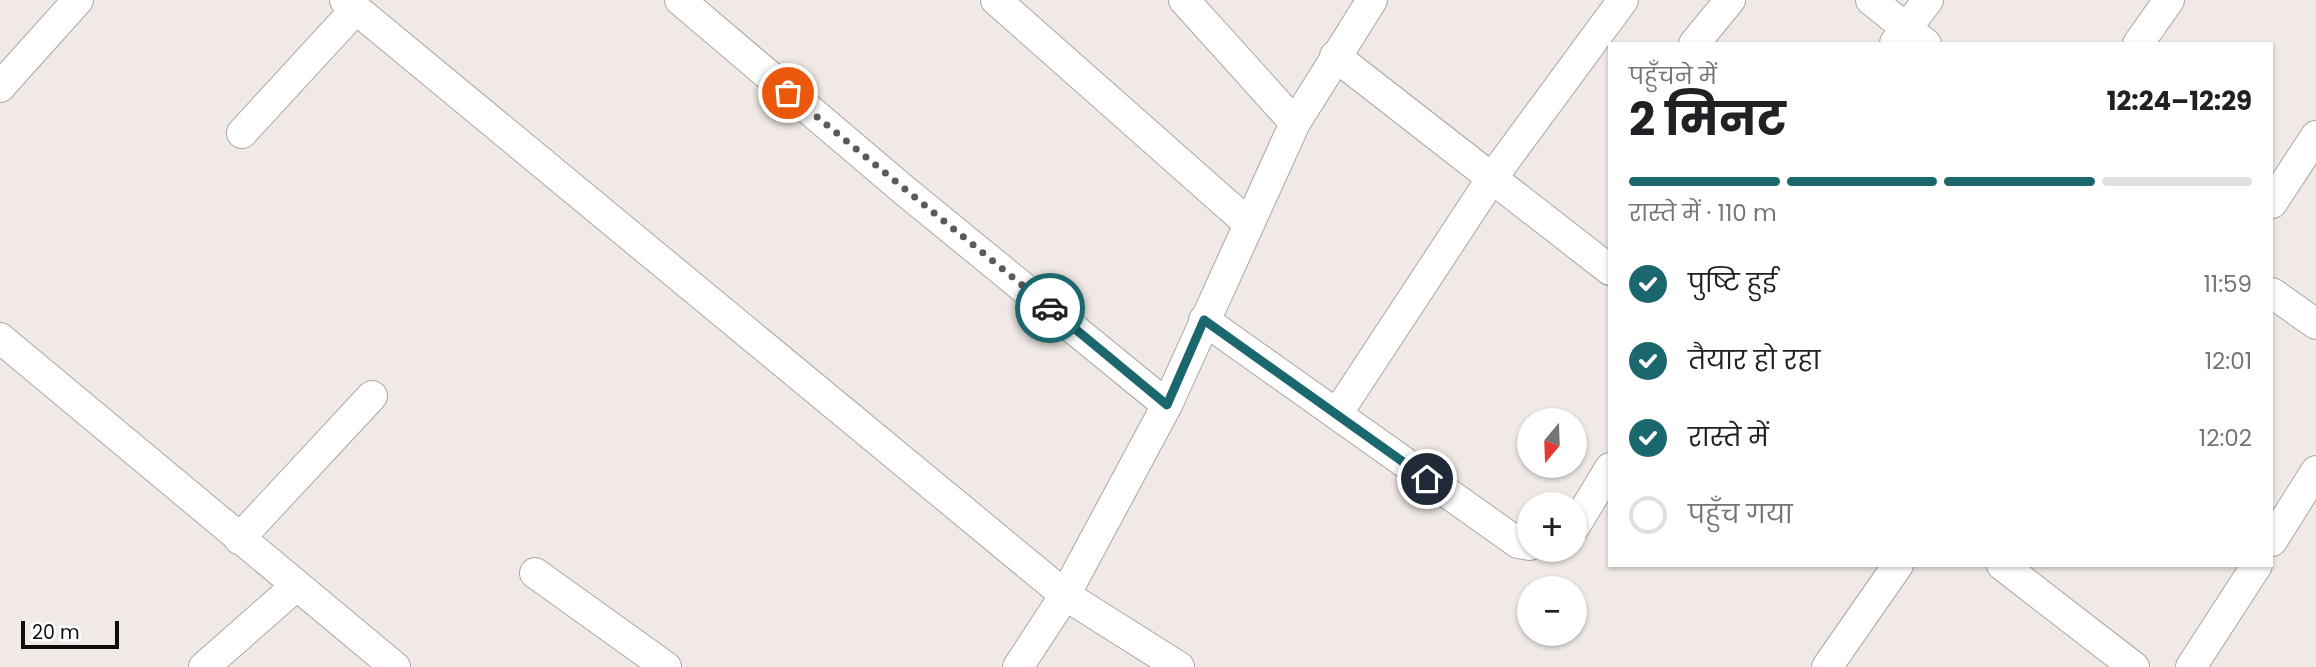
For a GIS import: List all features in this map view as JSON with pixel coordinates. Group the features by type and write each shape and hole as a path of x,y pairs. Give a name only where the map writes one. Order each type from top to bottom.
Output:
{"street":[{"path":"0,87 78,0"},
{"path":"680,0 874,165 1167,405"},
{"path":"996,0 1248,223"},
{"path":"1184,0 1296,123"},
{"path":"1018,667 1065,595 1167,405 1296,123 1371,0"},
{"path":"1337,414 1492,178 1623,0"},
{"path":"1696,42 1730,0"},
{"path":"1871,0 1909,39 1928,0"},
{"path":"2139,42 2169,0"},
{"path":"242,133 350,5 1065,595 1179,667"},
{"path":"1335,56 1608,268"},
{"path":"2273,201 2316,136"},
{"path":"2273,294 2316,324"},
{"path":"1204,320 1517,542"},
{"path":"0,338 395,667"},
{"path":"239,539 372,396"},
{"path":"1587,506 1608,471"},
{"path":"2273,539 2316,471"},
{"path":"1827,667 1897,567"},
{"path":"2004,567 2134,667"},
{"path":"2191,667 2255,567"},
{"path":"535,573 666,667"},
{"path":"204,667 295,586"}],"way so far":[{"path":"788,93 1050,308"}],"route":[{"path":"1050,308 1167,405 1204,320 1427,479"}]}
